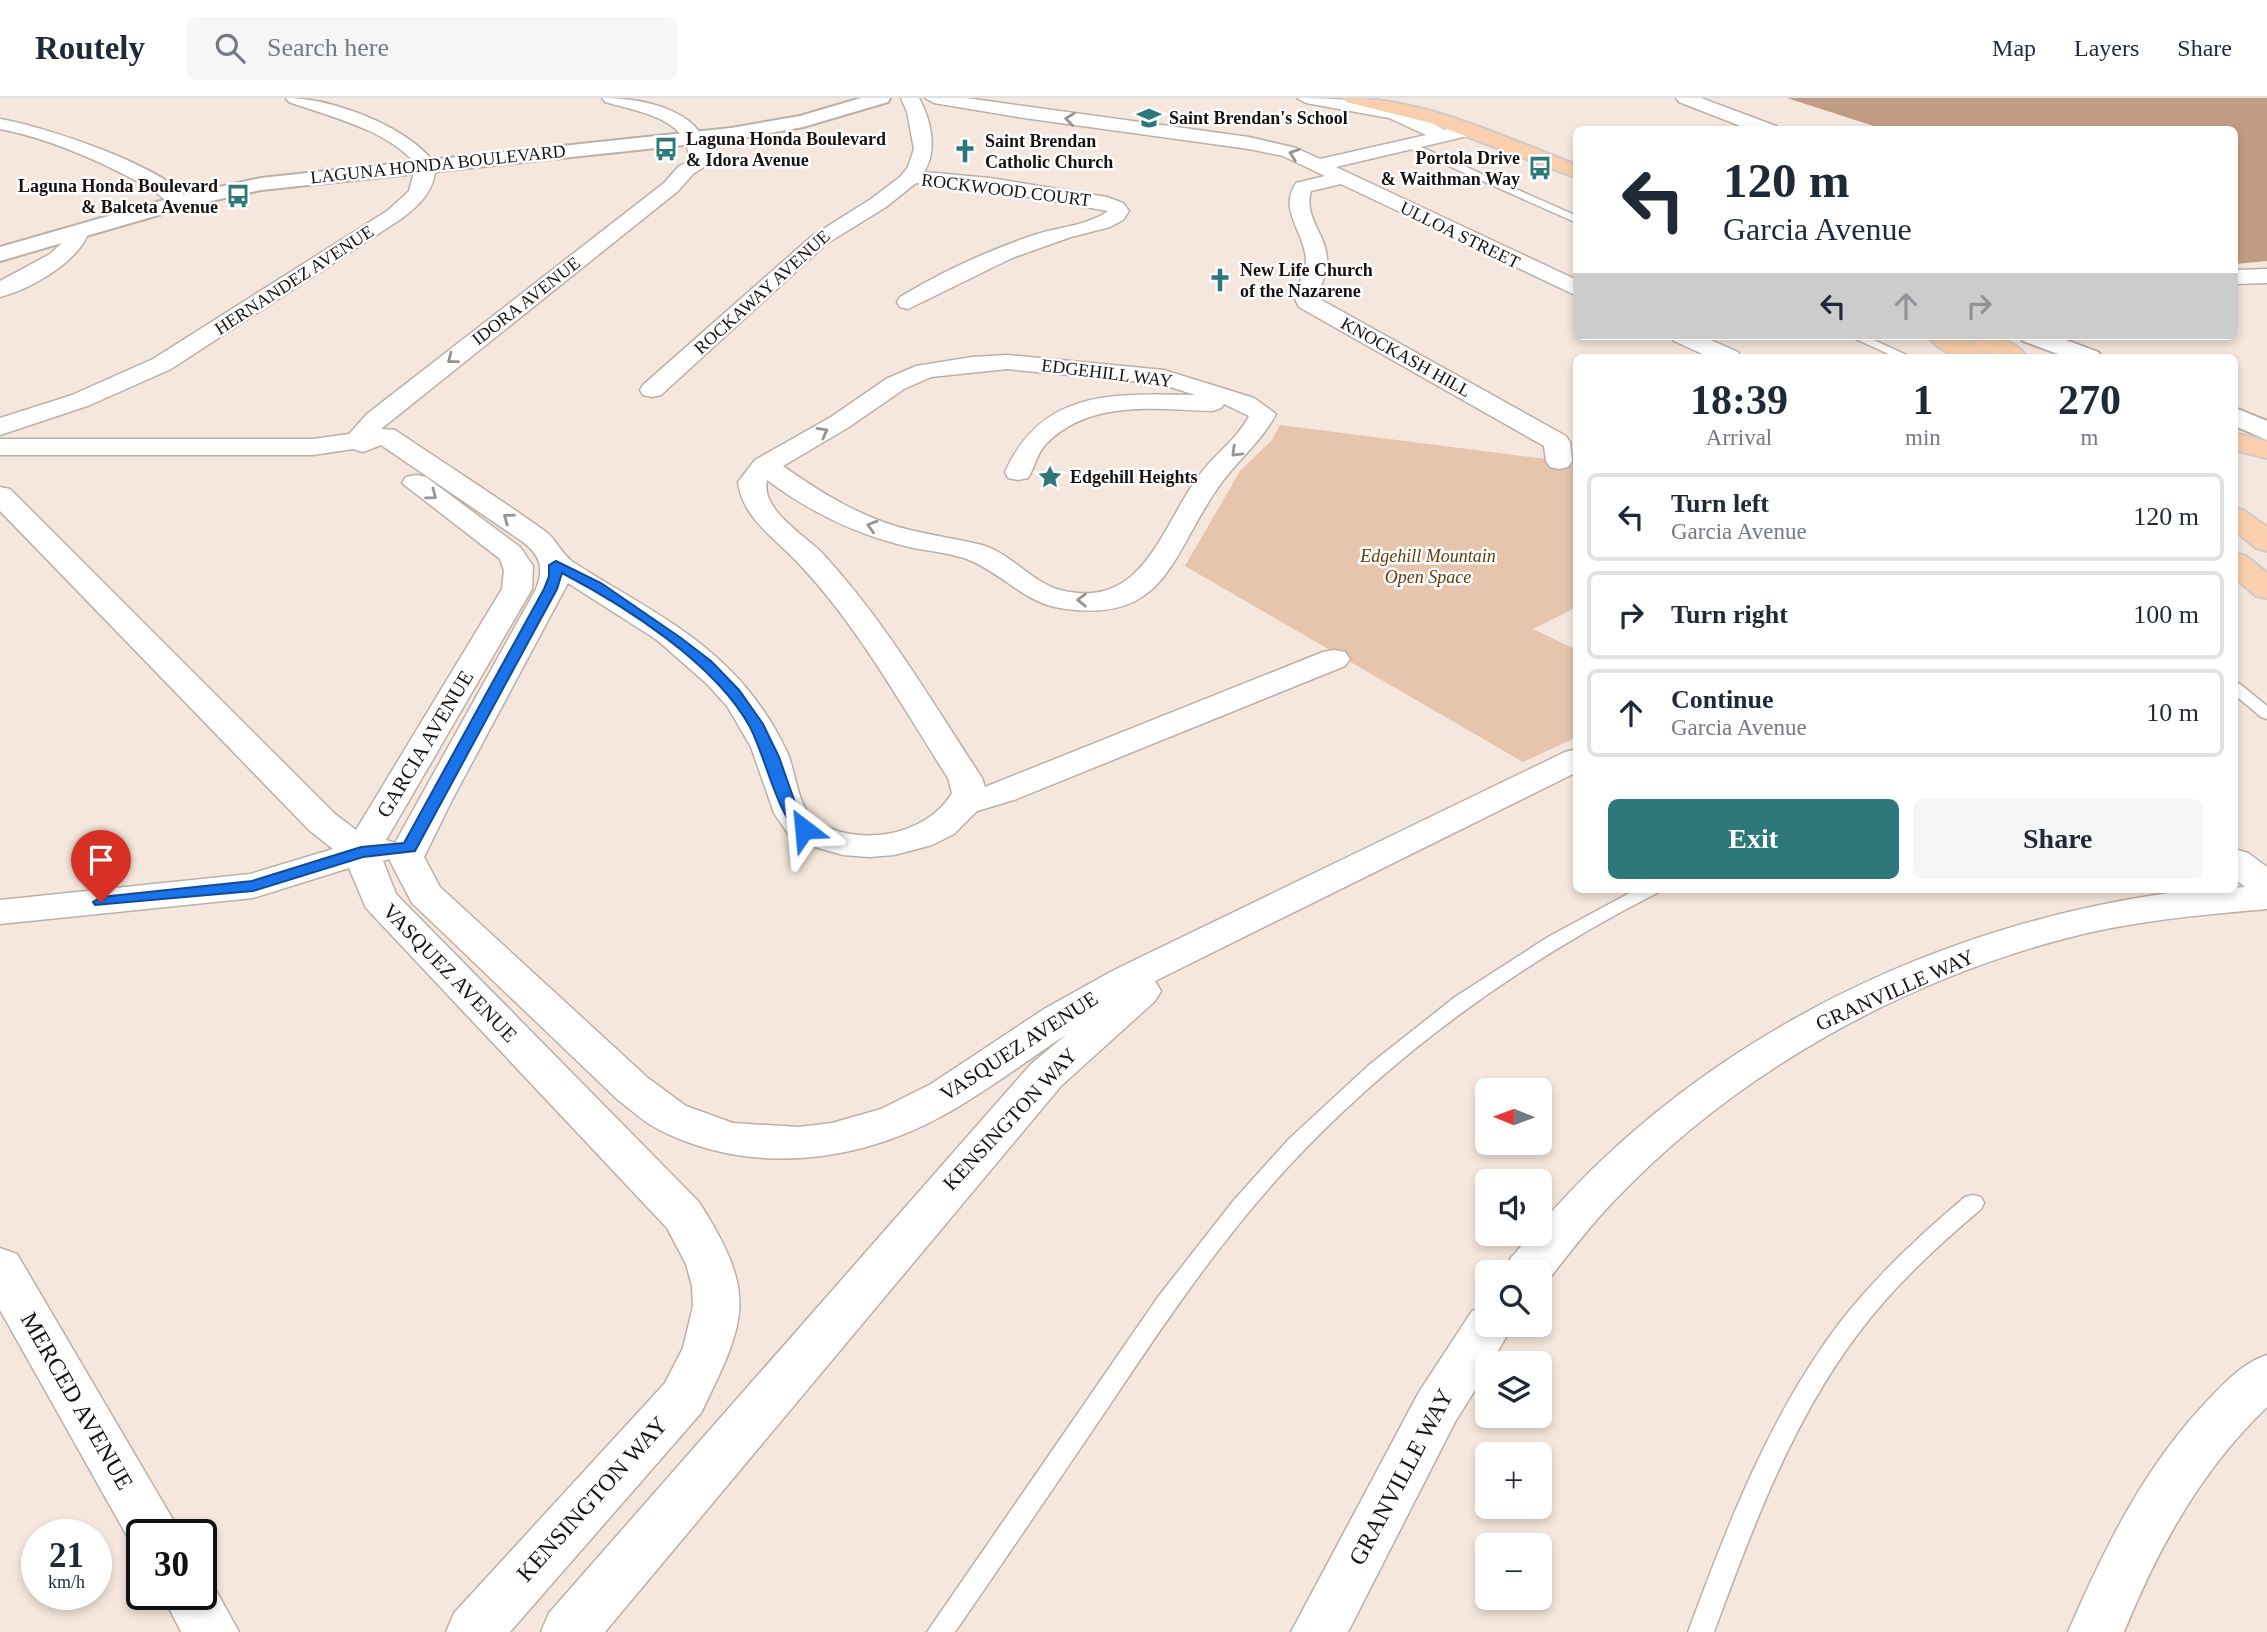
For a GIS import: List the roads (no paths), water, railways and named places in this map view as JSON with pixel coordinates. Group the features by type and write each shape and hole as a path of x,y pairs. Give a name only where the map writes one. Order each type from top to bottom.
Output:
{"main road":[{"path":"1353,98 1405,109 1469,130 1573,170"},
{"path":"1399,98 1466,118 1573,158"},
{"path":"1947,340 1970,354"},
{"path":"1986,340 2009,354"},
{"path":"2238,442 2267,450"},
{"path":"2238,519 2267,542"},
{"path":"2238,565 2267,589"}],"street":[{"path":"295,98 405,142 422,156 426,165"},
{"path":"611,98 668,117 696,138"},
{"name":"LAGUNA HONDA BOULEVARD","path":"0,254 180,201 272,181 696,138 803,121 881,98"},
{"path":"909,98 915,107 924,154 911,177"},
{"name":"ULLOA STREET","path":"934,98 1024,113 1249,143 1289,152 1449,231 1573,287"},
{"path":"1307,98 1361,108 1422,124 1441,137"},
{"path":"1685,98 1758,126"},
{"path":"0,124 38,131 74,144 167,188 180,201"},
{"path":"1320,166 1469,130"},
{"name":"IDORA AVENUE","path":"372,438 692,189 703,170 697,165 701,153 696,138"},
{"name":"HERNANDEZ AVENUE","path":"0,428 124,382 194,345 408,205 424,183 426,165"},
{"name":"ROCKWOOD COURT","path":"908,302 932,286 989,260 1047,238 1109,220 1119,211 1107,203 1032,189 911,177"},
{"name":"ROCKAWAY AVENUE","path":"652,390 836,226 882,200 911,177"},
{"name":"KNOCKASH HILL","path":"1344,178 1303,187 1300,191 1302,220 1316,255 1305,298 1307,302 1557,442 1559,461"},
{"path":"0,290 65,255 78,243 79,232"},
{"path":"2238,277 2267,276"},
{"path":"1691,340 1722,354"},
{"path":"2043,340 2081,354"},
{"name":"EDGEHILL WAY","path":"764,466 841,422 895,384 925,372 972,364 1007,362 1164,377 1245,403"},
{"path":"0,447 313,447 372,438 478,497 541,542 551,552 556,565 597,586 706,664 734,693 756,724 772,757 796,821 814,835 832,843 851,846 891,843 928,834 945,825 966,803 969,793 954,760 863,622 812,560 763,513 754,497 752,482 764,466 815,502 855,520 909,539 941,544 984,556 1036,593 1061,599 1109,599 1131,592 1148,581 1161,566 1212,475 1249,439 1263,414 1245,403 1107,404 1076,413 1051,426 1034,440 1018,472"},
{"path":"2238,418 2267,432"},
{"name":"GARCIA AVENUE","path":"361,852 517,589 521,576 519,564 510,554 372,438"},
{"path":"0,495 322,822 361,852"},
{"name":"GARCIA AVENUE","path":"409,848 551,589 556,576 556,565"},
{"path":"966,803 1002,793 1334,659"},
{"name":"KENSINGTON WAY","path":"569,1632 1046,1074 1131,999 1178,964 1282,904 1573,761"},
{"path":"0,912 253,886 361,852 409,848"},
{"name":"VASQUEZ AVENUE","path":"409,848 406,857 425,894 633,1089 670,1116 713,1135 766,1144 816,1142 876,1128 924,1107 972,1079 1044,1028 1097,996 1154,964 1282,904"},
{"name":"VASQUEZ AVENUE","path":"361,852 379,900 683,1215 703,1245 716,1279"},
{"path":"2238,863 2267,885"},
{"name":"GRANVILLE WAY","path":"1537,1260 1588,1199 1695,1103 1810,1027 1929,971 2045,931 2163,906 2220,898 2267,897"},
{"name":"MERCED AVENUE","path":"0,1267 146,1519"},
{"name":"KENSINGTON WAY","path":"474,1632 683,1398 706,1354 716,1315 716,1279"},
{"name":"GRANVILLE WAY","path":"1319,1632 1437,1407 1481,1337"},
{"path":"2096,1632 2123,1565 2157,1502 2201,1441 2267,1376"},
{"path":"199,1610 211,1632"}],"lane":[{"path":"1409,145 1573,218"},
{"path":"1864,340 1898,354"},
{"path":"2238,690 2267,715"},
{"path":"940,1632 1182,1280 1239,1209 1296,1145 1360,1084 1423,1030 1550,943 1644,893"},
{"path":"1701,1632 1762,1478 1795,1412 1834,1349 1879,1291 1915,1253 1973,1203"}],"place":[{"name":"Saint Brendan's School","path":"1149,118"},
{"name":"Laguna Honda Boulevard & Idora Avenue","path":"666,149"},
{"name":"Saint Brendan Catholic Church","path":"965,151"},
{"name":"Portola Drive & Waithman Way","path":"1540,168"},
{"name":"Laguna Honda Boulevard & Balceta Avenue","path":"238,196"},
{"name":"New Life Church of the Nazarene","path":"1220,280"},
{"name":"Edgehill Heights","path":"1050,477"}],"park label":[{"name":"Edgehill Mountain Open Space","path":"1428,566"}]}
